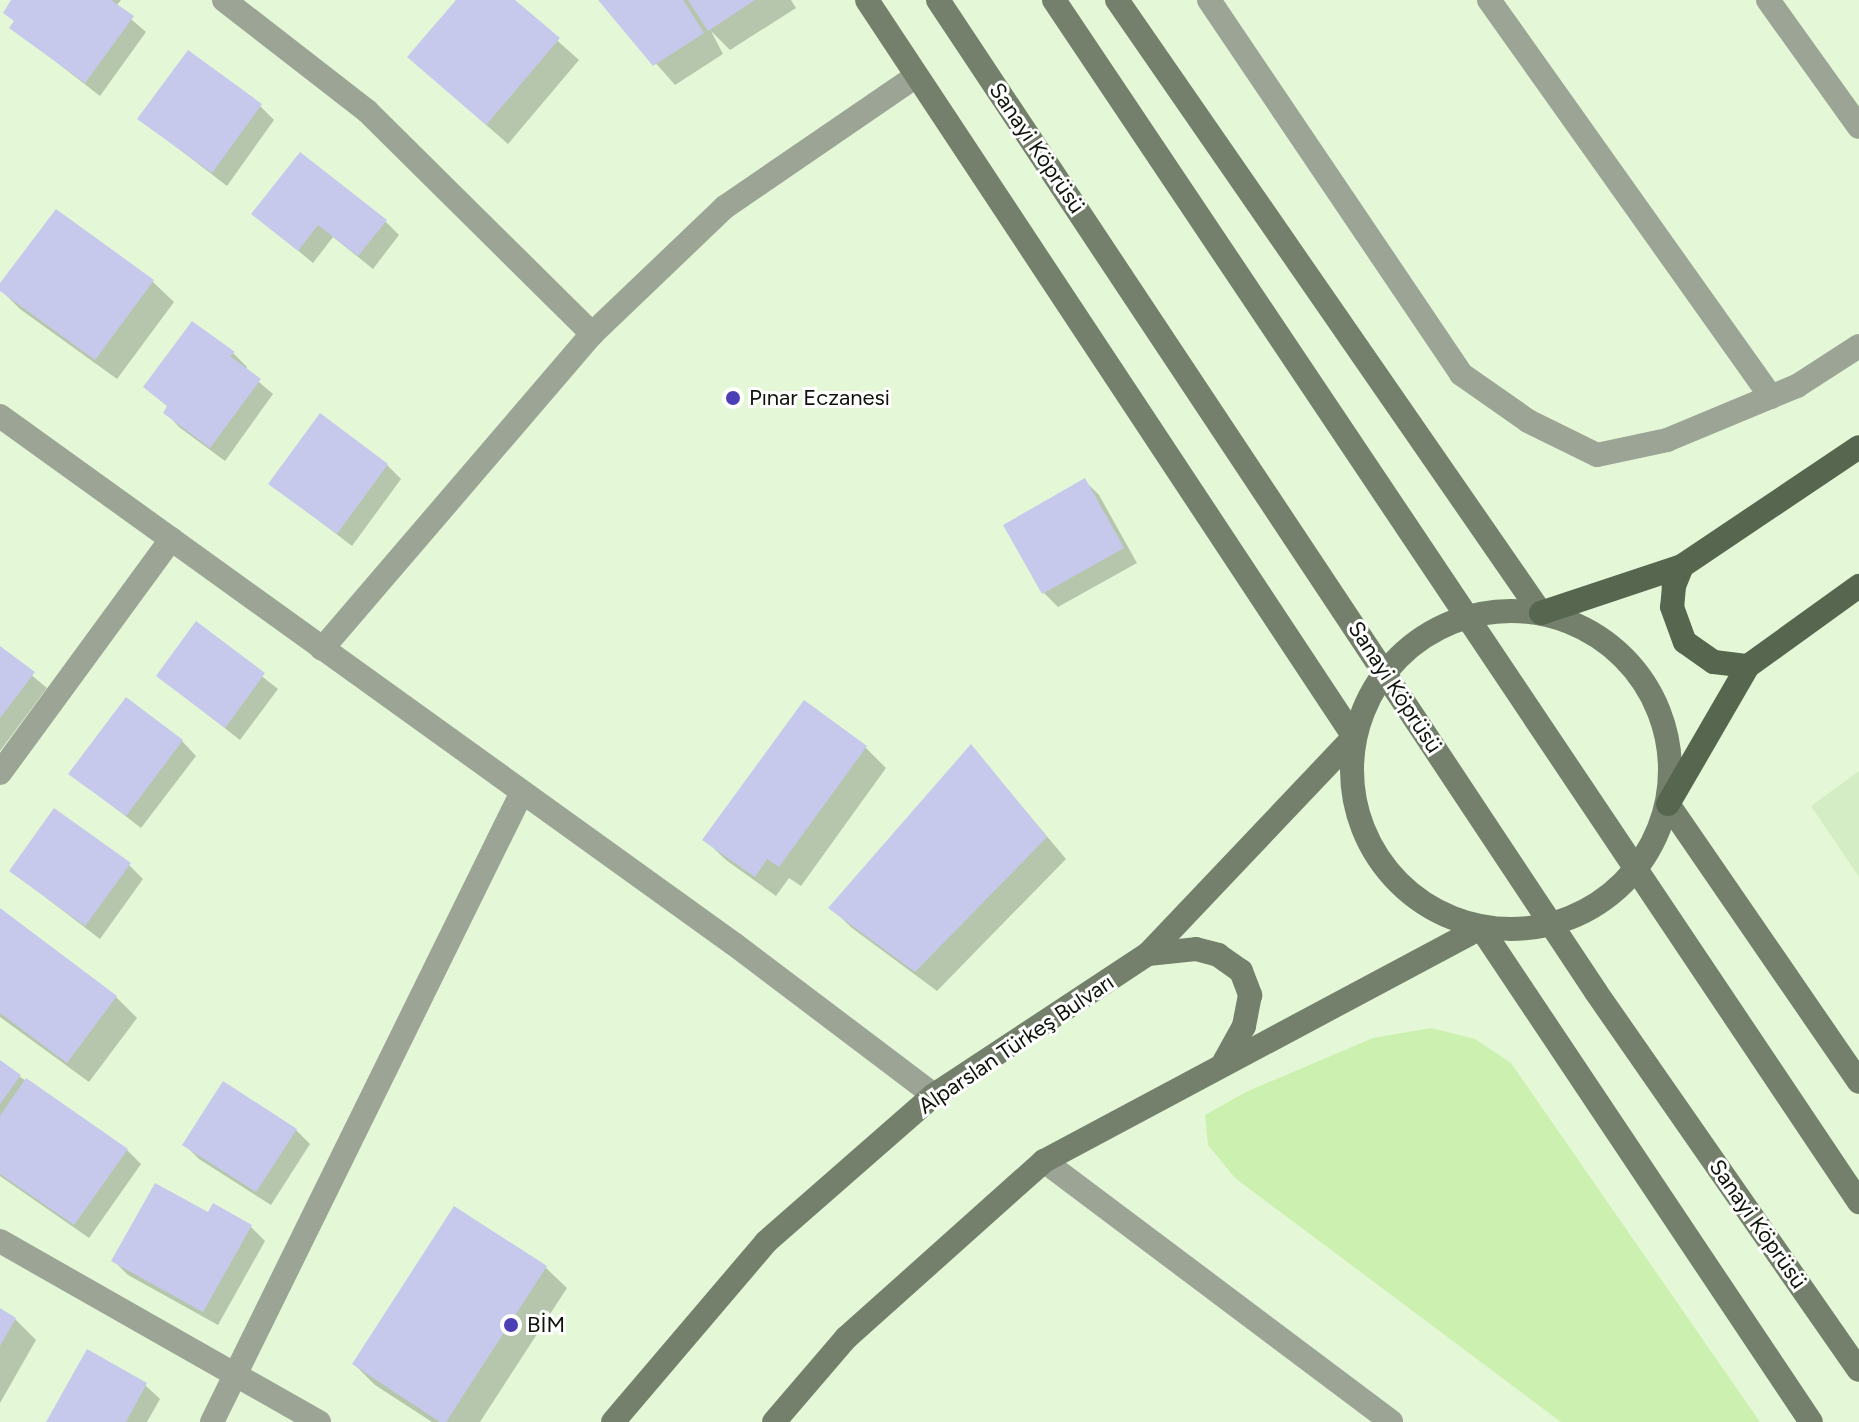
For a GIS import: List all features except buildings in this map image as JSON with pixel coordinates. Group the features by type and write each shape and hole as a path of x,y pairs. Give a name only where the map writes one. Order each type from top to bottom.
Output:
{"main road":[{"path":"867,0 1354,737"},
{"name":"Sanayi Köprüsü","path":"938,0 1596,992 1859,1370"},
{"path":"1054,0 1859,1202"},
{"path":"1117,0 1541,613"},
{"path":"1541,613 1682,566 1859,447"},
{"path":"1682,566 1674,586 1672,607 1685,642 1714,662 1748,666"},
{"path":"1859,586 1748,666 1668,804 1651,850 1620,888 1579,916 1531,930 1481,928 1434,910 1394,879 1366,837 1352,788 1354,737 1372,691 1403,652 1443,625 1491,611 1541,613 1589,630 1629,662 1657,703 1670,752 1668,804 1859,1082"},
{"name":"Alparslan Türkeş Bulvarı","path":"613,1422 766,1242 934,1095 1148,954 1354,737"},
{"path":"774,1422 846,1338 1044,1161 1481,928"},
{"path":"1481,928 1811,1422"},
{"path":"1148,954 1196,949 1218,955 1241,971 1250,995 1244,1026 1223,1064"}],"street":[{"path":"224,0 367,111 592,334"},
{"path":"1209,0 1461,374 1528,421 1597,455 1667,440 1797,386 1859,346"},
{"path":"1489,0 1771,397"},
{"path":"1768,0 1859,127"},
{"path":"322,649 592,334 725,207 916,76"},
{"path":"0,416 734,944 934,1095"},
{"path":"0,773 171,539"},
{"path":"212,1422 522,792"},
{"path":"1044,1161 1391,1422"},
{"path":"0,1241 319,1422"}],"shaded area":[{"path":"1859,771 1859,877 1811,806"},
{"path":"1431,1028 1475,1039 1511,1063 1760,1422 1561,1422 1235,1178 1208,1145 1205,1115 1248,1091 1373,1038"}],"place":[{"name":"Pınar Eczanesi","path":"733,398"},
{"name":"BİM","path":"511,1325"}]}
